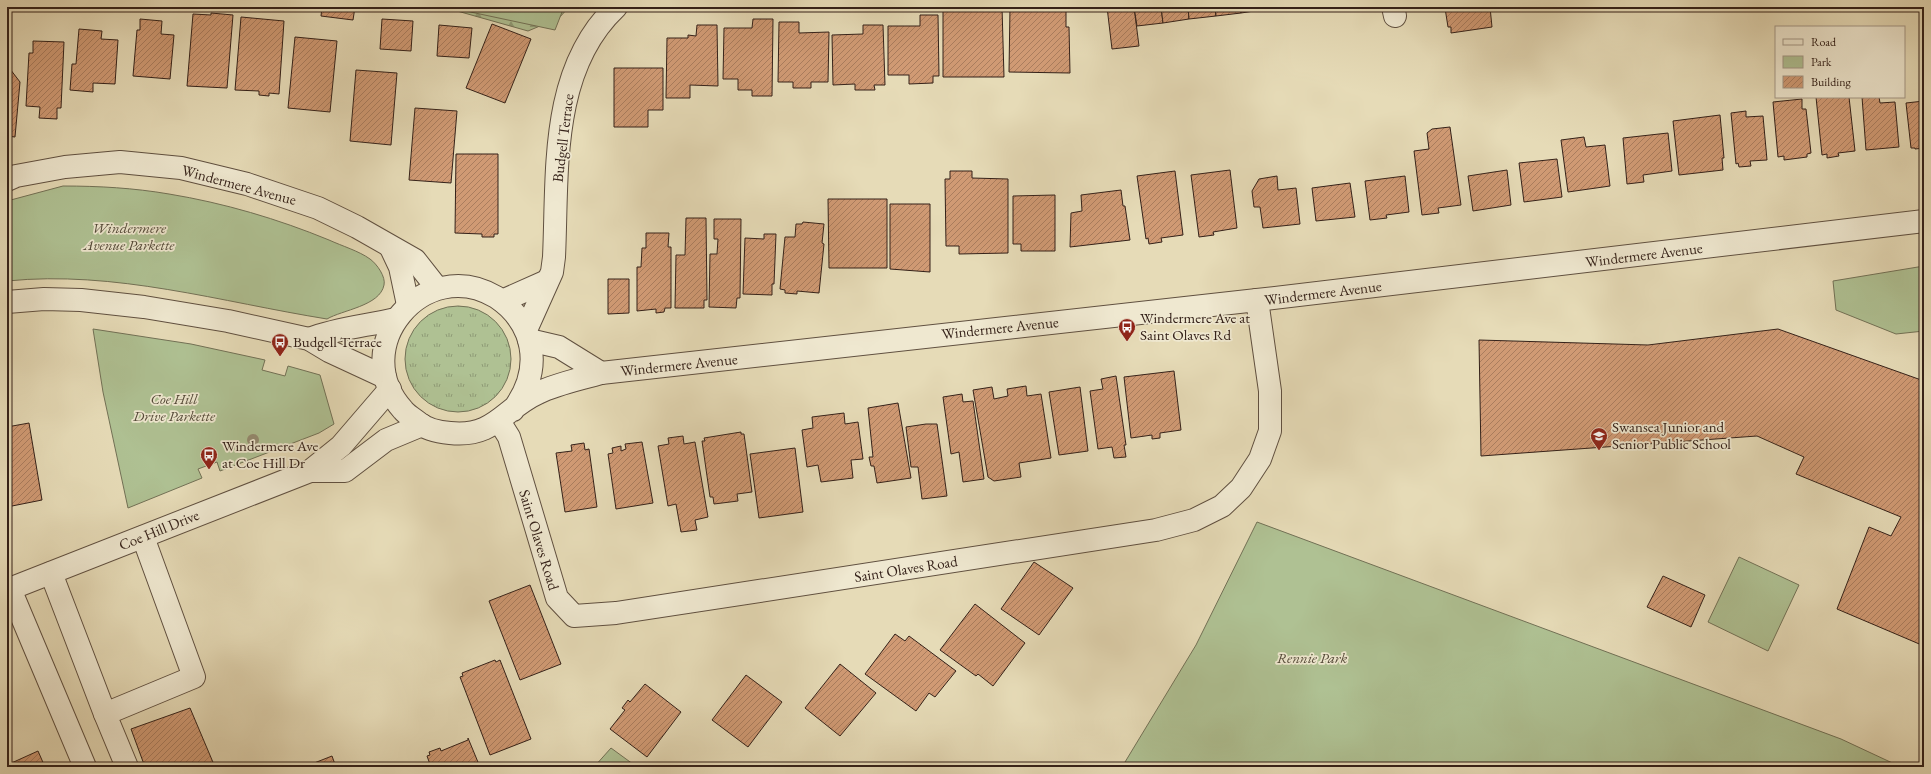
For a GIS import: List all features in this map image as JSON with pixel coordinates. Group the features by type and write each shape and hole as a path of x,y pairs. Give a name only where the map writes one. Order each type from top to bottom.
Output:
{"street":[{"name":"Budgell Terrace","path":"527,335 546,281 552,272 559,161 565,102 574,72 584,50 604,19 616,7"},
{"name":"Windermere Avenue","path":"7,180 16,176 65,167 120,162 181,168 247,184 318,208 357,227 391,248 415,260 437,288"},
{"name":"Windermere Avenue","path":"506,416 522,398 532,370 532,355 527,335 516,314 502,301 489,293 475,288 459,286 437,288 424,294 402,312 387,337 384,356 387,383 402,410 422,425 440,432 461,434 481,431 506,416 537,393 601,373 1257,300 1924,221"},
{"path":"391,248 400,267 402,312"},
{"path":"502,301 546,281"},
{"path":"7,302 44,299 74,300 144,307 228,321 309,339 387,383"},
{"name":"Saint Olaves Road","path":"506,416 509,437 557,598 574,616 616,613 1156,530 1194,520 1222,506 1241,488 1260,459 1270,431 1270,391 1257,300"},
{"name":"Windermere Avenue","path":"309,339 331,330 354,328 402,312"},
{"name":"Windermere Avenue","path":"527,335 559,347 601,373"},
{"name":"Coe Hill Drive","path":"9,590 310,470 341,446 387,383"},
{"name":"Coe Hill Drive","path":"310,470 345,471 386,440 422,425"},
{"path":"105,714 194,677 142,537"},
{"path":"52,573 105,714 127,767"},
{"path":"9,590 85,767"}],"green space":[{"path":"443,7 569,7 559,18 528,31"},
{"path":"447,7 564,7 555,30"},
{"name":"Windermere Avenue Parkette","path":"63,186 90,186 156,192 210,202 270,219 310,232 366,256 378,267 384,278 384,285 376,298 368,303 327,319 128,284 88,280 47,279 7,281 7,201"},
{"path":"1924,266 1924,331 1896,334 1836,310 1833,281"},
{"path":"458,306 478,310 496,321 507,339 511,359 507,379 496,397 478,408 458,412 438,408 420,397 409,379 405,359 409,339 420,321 438,310"},
{"name":"Coe Hill Drive Parkette","path":"93,329 191,344 265,360 262,370 285,376 288,366 320,375 334,424 319,433 220,471 217,462 198,469 202,478 128,508 103,392"},
{"name":"Rennie Park","path":"1257,522 1841,739 1901,767 1122,767 1196,645"},
{"path":"1739,557 1799,585 1768,651 1708,622"},
{"path":"611,748 637,767 594,767"}],"building":[{"path":"322,7 355,7 353,20 321,16"},
{"path":"973,7 1002,7 1004,77 943,77 943,11 972,11"},
{"path":"1010,7 1066,7 1066,27 1069,27 1070,73 1009,72"},
{"path":"1107,7 1134,7 1139,46 1112,49"},
{"path":"1134,7 1161,7 1163,23 1137,26"},
{"path":"1161,7 1188,7 1189,19 1163,23"},
{"path":"1188,7 1215,7 1216,16 1189,19"},
{"path":"1215,7 1241,7 1241,13 1216,16"},
{"path":"1241,7 1267,7 1267,9 1241,13"},
{"path":"1490,7 1492,27 1451,33 1451,27 1448,27 1445,8"},
{"path":"211,13 233,15 227,88 187,86 193,14 211,15"},
{"path":"920,15 938,15 939,76 933,76 933,83 909,84 909,75 888,75 888,26 920,26"},
{"path":"241,17 284,21 279,94 269,93 269,96 259,95 259,91 235,90"},
{"path":"140,19 162,21 161,34 174,35 170,79 133,76 137,30 140,30"},
{"path":"382,19 413,21 411,51 380,49"},
{"path":"753,19 773,19 772,96 752,96 752,90 738,90 738,79 723,79 724,28 752,28"},
{"path":"779,22 799,22 799,33 829,32 828,82 811,82 811,88 793,88 793,82 778,82"},
{"path":"492,24 531,39 505,103 466,88"},
{"path":"439,25 472,28 469,58 437,56"},
{"path":"697,25 717,25 718,86 690,85 690,98 666,98 667,38 688,38 688,35 696,36"},
{"path":"863,25 883,25 885,85 874,85 875,90 855,90 855,84 833,85 832,35 863,34"},
{"path":"79,29 102,31 101,39 118,40 115,84 93,83 93,92 70,90 72,64 76,64"},
{"path":"295,37 337,41 330,112 288,108"},
{"path":"33,41 64,42 61,108 57,108 57,119 39,118 40,107 26,106 29,53 33,53"},
{"path":"7,65 20,82 15,137 7,136"},
{"path":"614,68 663,68 663,110 648,110 648,127 614,127"},
{"path":"356,70 397,73 391,145 350,141"},
{"path":"1816,98 1849,98 1855,151 1838,153 1839,156 1827,158 1827,154 1822,155"},
{"path":"1862,98 1879,98 1880,103 1895,102 1899,147 1866,150"},
{"path":"1802,99 1802,109 1806,109 1811,153 1807,154 1807,157 1784,160 1784,156 1778,157 1773,102"},
{"path":"1924,101 1924,148 1915,149 1911,148 1906,103"},
{"path":"415,108 457,111 451,183 409,180"},
{"path":"1746,111 1746,117 1763,116 1767,160 1750,161 1751,166 1739,167 1738,163 1736,164 1731,113"},
{"path":"1720,115 1724,158 1722,158 1723,170 1679,175 1673,121"},
{"path":"1450,127 1461,205 1438,208 1439,213 1422,215 1414,151 1429,149 1427,133 1432,129"},
{"path":"1668,133 1672,171 1643,175 1644,182 1627,184 1623,138"},
{"path":"1584,137 1586,147 1605,145 1610,186 1568,192 1561,140"},
{"path":"456,154 498,154 498,234 494,234 494,237 482,237 482,234 455,233"},
{"path":"1557,159 1562,197 1524,202 1519,163"},
{"path":"1230,170 1237,228 1213,232 1214,235 1199,237 1191,175"},
{"path":"1507,170 1511,205 1473,211 1468,176"},
{"path":"950,171 972,171 972,178 1008,179 1008,253 959,254 959,246 946,246 945,179 950,179"},
{"path":"1175,171 1183,235 1161,238 1162,242 1149,244 1148,238 1146,239 1137,176"},
{"path":"1277,176 1278,190 1296,188 1300,224 1263,228 1260,207 1254,207 1252,191 1259,179"},
{"path":"1405,176 1409,212 1386,215 1387,218 1370,220 1365,181"},
{"path":"1350,183 1355,217 1316,221 1312,188"},
{"path":"1121,190 1130,240 1070,247 1071,213 1082,211 1081,195"},
{"path":"1055,195 1055,251 1021,251 1021,244 1013,244 1013,196"},
{"path":"828,199 887,199 887,268 829,268"},
{"path":"890,204 930,204 930,272 890,269"},
{"path":"686,218 706,218 707,300 704,300 704,308 675,308 676,255 685,255"},
{"path":"714,219 741,219 740,298 737,298 736,308 709,307 710,254 717,254 718,239 714,239"},
{"path":"803,222 824,224 822,243 824,244 819,293 797,291 797,294 785,293 785,290 780,289 785,237 795,237 796,224 802,224"},
{"path":"646,233 669,233 668,247 671,247 671,308 665,308 664,312 656,313 656,309 637,311 637,267 641,267 642,248 646,248"},
{"path":"764,234 776,234 774,284 772,284 772,295 743,294 745,238 764,239"},
{"path":"608,279 629,279 629,313 608,314"},
{"path":"1778,329 1924,381 1924,646 1837,609 1869,527 1891,536 1901,517 1796,474 1804,457 1757,436 1481,456 1479,340 1648,345"},
{"path":"1174,371 1181,430 1160,433 1160,438 1152,439 1152,435 1131,438 1124,377"},
{"path":"1116,376 1126,445 1124,445 1126,457 1114,458 1112,447 1098,449 1090,391 1103,389 1101,379"},
{"path":"1026,386 1027,396 1041,394 1051,458 1019,463 1021,477 994,481 988,477 973,390 992,387 994,399 1008,396 1007,389"},
{"path":"1080,387 1088,451 1059,455 1049,392"},
{"path":"962,394 963,402 973,401 984,479 963,482 959,452 951,454 943,397"},
{"path":"898,403 911,478 877,483 874,466 871,466 869,457 873,457 868,408"},
{"path":"844,413 845,424 858,422 863,459 851,460 853,478 821,482 818,465 807,467 802,430 813,428 812,417"},
{"path":"29,423 42,500 7,507 7,427"},
{"path":"937,424 947,496 922,499 918,467 911,467 906,427"},
{"path":"741,432 741,434 744,434 752,492 737,494 738,501 714,504 713,497 710,497 702,441 705,441 704,438"},
{"path":"683,436 684,444 695,442 708,517 695,520 697,530 681,532 676,504 668,506 658,446 669,444 668,438"},
{"path":"642,442 653,503 616,509 608,454 613,453 612,448 621,446 621,451 626,449 625,444"},
{"path":"584,443 585,450 589,449 597,507 565,512 556,453 572,451 571,445"},
{"path":"795,448 803,512 759,518 750,454"},
{"path":"1034,562 1073,588 1039,635 1001,609"},
{"path":"1663,576 1705,595 1691,627 1647,607"},
{"path":"530,585 561,664 520,680 489,601"},
{"path":"975,604 1025,643 993,686 978,674 976,676 940,650"},
{"path":"895,634 905,641 909,636 956,671 935,697 929,693 916,711 865,674"},
{"path":"495,660 496,662 500,660 531,739 490,755 460,677 463,676 462,673"},
{"path":"840,664 876,693 840,736 805,708"},
{"path":"746,675 782,702 748,747 712,720"},
{"path":"645,684 681,712 647,757 610,729 625,710 622,708 628,700 630,702"},
{"path":"190,708 215,767 145,767 131,729"},
{"path":"468,738 480,767 431,767 427,756 430,755 429,752 440,748 441,751 468,740"},
{"path":"38,751 45,767 7,767 7,765"},
{"path":"332,756 336,767 304,767"}],"place":[{"name":"Windermere Ave at Saint Olaves Rd","path":"1127,342"},
{"name":"Budgell Terrace","path":"280,357"},
{"name":"Swansea Junior and Senior Public School","path":"1599,451"},
{"name":"Windermere Ave at Coe Hill Dr","path":"209,470"}]}
